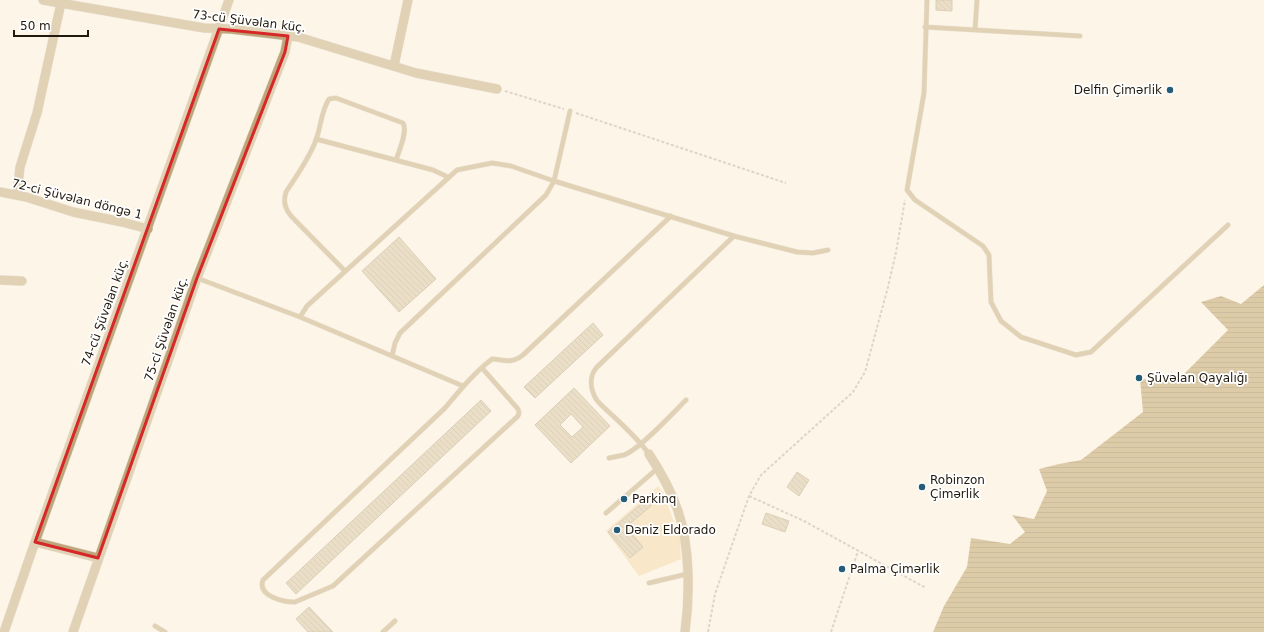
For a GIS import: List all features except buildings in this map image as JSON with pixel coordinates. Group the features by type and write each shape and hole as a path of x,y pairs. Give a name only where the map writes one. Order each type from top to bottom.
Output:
{"street":[{"name":"73-cü Şüvəlan küç.","path":"43,0 204,28 242,30 309,40 416,73 497,89"},
{"name":"74-cü Şüvəlan küç.","path":"4,632 229,0"},
{"path":"394,66 408,0"},
{"path":"17,195 20,167 37,113 61,3"},
{"name":"75-ci Şüvəlan küç.","path":"73,632 197,278 285,52 288,36"},
{"name":"72-ci Şüvəlan döngə 1","path":"0,192 17,195 72,212 148,229"},
{"path":"0,280 22,281"},
{"path":"649,454 671,493 682,524 687,574 685,632"},
{"path":"35,542 98,558"}],"lane":[{"path":"927,0 924,93 907,190 915,200 983,246 989,255 991,302 1001,321 1021,337 1076,355 1091,352 1228,225"},
{"path":"975,30 977,0"},
{"path":"925,27 1080,36"},
{"path":"345,272 292,217 286,210 284,204 286,192 310,154 326,104 330,99 336,98 403,123 405,126 405,132 396,160"},
{"path":"392,356 395,343 400,333 546,195 554,181 570,111"},
{"path":"316,139 433,170 448,177"},
{"path":"300,317 307,306 448,177 457,170 492,163 512,166 554,181 734,236 797,252 813,253 828,250"},
{"path":"482,368 518,409 518,416 333,586 295,602 269,596 265,593 262,587 263,580 445,408 463,386 482,368 492,359 517,360 671,216"},
{"path":"649,454 641,443 597,400 592,390 592,372 734,236"},
{"path":"197,278 300,317 463,386"},
{"path":"609,458 625,454 641,443 686,400"},
{"path":"606,513 658,468"},
{"path":"649,583 687,574"},
{"path":"383,632 395,621"},
{"path":"155,626 165,632"}],"path":[{"path":"497,89 570,111 786,183"},
{"path":"708,632 715,594 749,496 761,475 853,392 865,372 888,287 907,190"},
{"path":"749,496 804,521 926,588"},
{"path":"831,632 858,550"}],"highlighted area":[{"path":"219,29 288,36 285,52 197,278 98,558 35,542"}],"shaded area":[{"path":"1264,285 1264,632 933,632 944,606 967,567 971,538 1010,544 1025,532 1012,515 1034,519 1047,491 1039,469 1081,460 1143,412 1140,379 1178,380 1228,330 1201,302 1221,296 1241,304"},
{"path":"658,486 663,492 680,538 681,559 639,576 606,531"}],"place":[{"name":"Delfin Çimərlik","path":"1170,90"},
{"name":"Şüvəlan Qayalığı","path":"1139,378"},
{"name":"Robinzon Çimərlik","path":"922,487"},
{"name":"Parkinq","path":"624,499"},
{"name":"Dəniz Eldorado","path":"617,530"},
{"name":"Palma Çimərlik","path":"842,569"}]}
